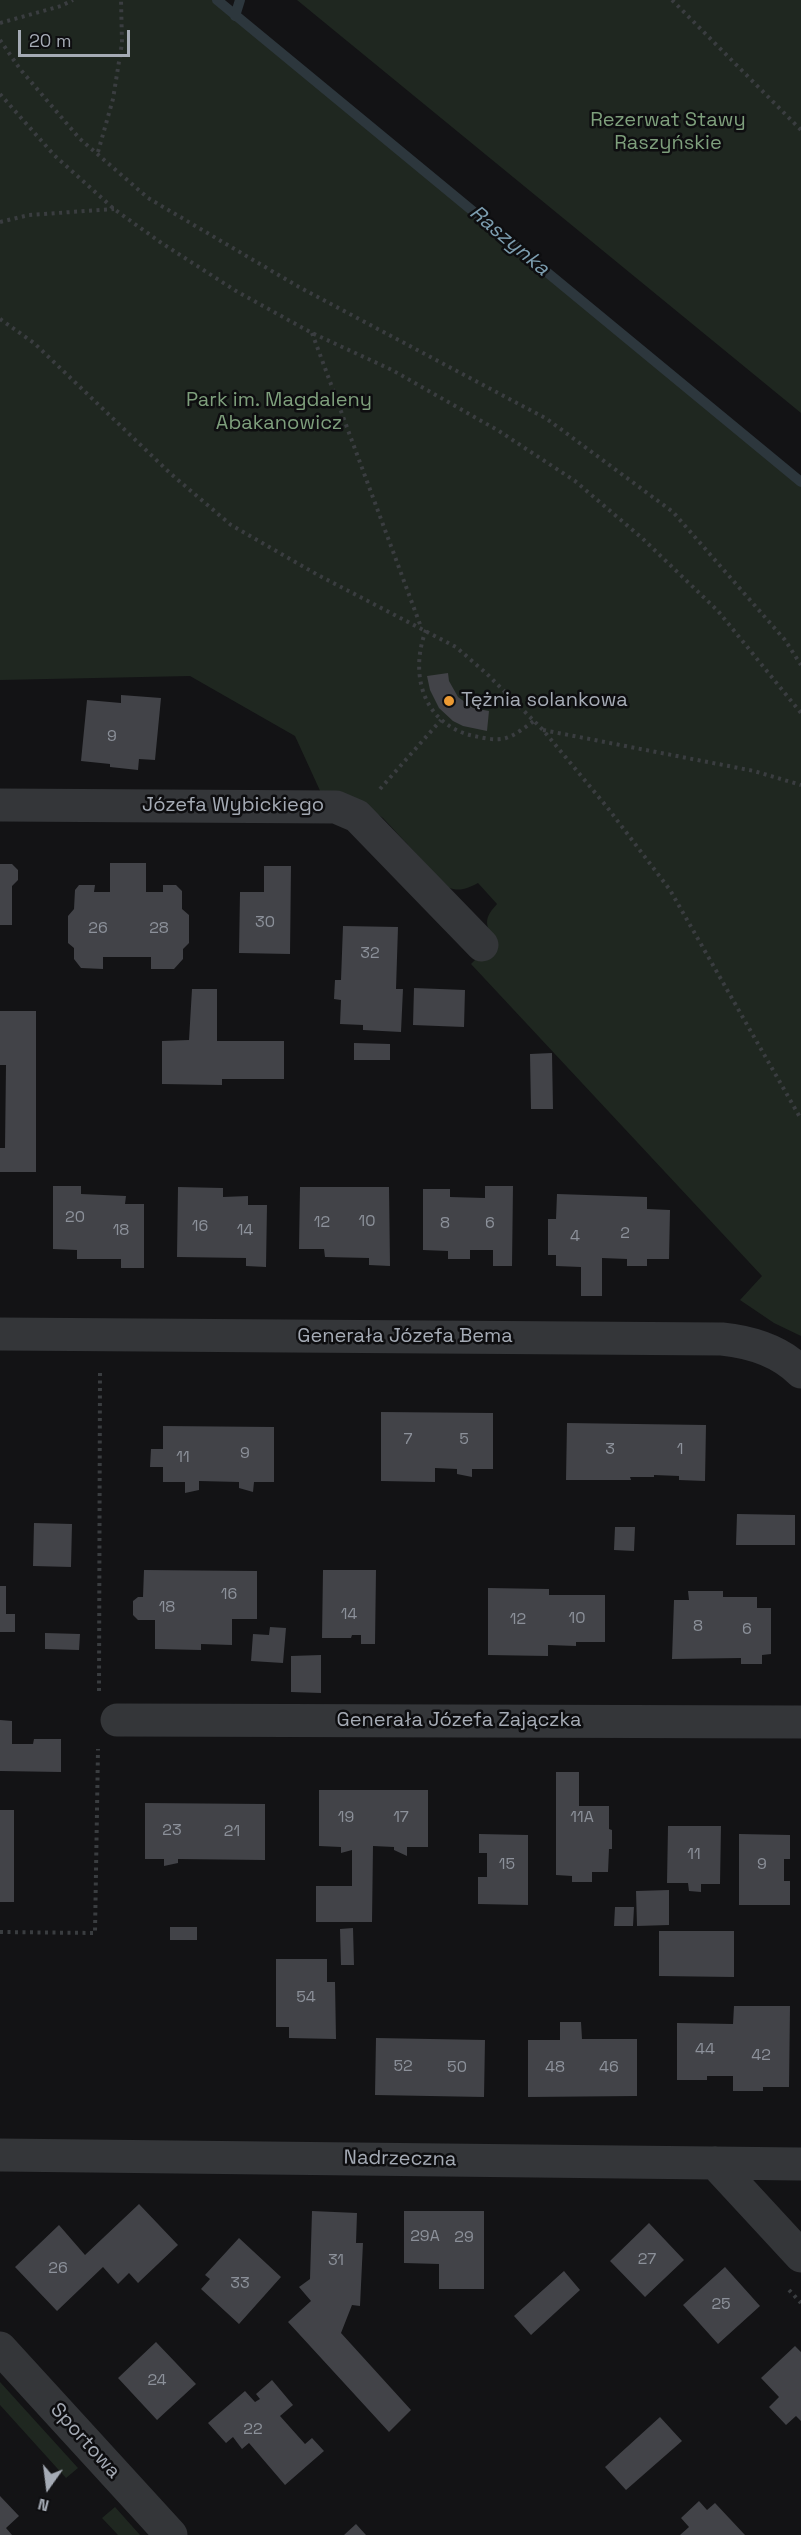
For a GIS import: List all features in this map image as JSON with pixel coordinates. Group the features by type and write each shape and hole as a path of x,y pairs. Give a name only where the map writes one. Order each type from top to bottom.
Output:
{"street":[{"name":"Józefa Wybickiego","path":"0,805 336,807 357,816 482,945"},
{"name":"Generała Józefa Bema","path":"0,1334 722,1339 748,1342 771,1351 792,1363 801,1372"},
{"name":"Generała Józefa Zajączka","path":"105,1721 801,1722"},
{"name":"Nadrzeczna","path":"0,2155 801,2164"},
{"path":"715,2163 801,2256"},
{"name":"Sportowa","path":"0,2348 171,2535"}],"path":[{"path":"0,23 61,6 73,0"},
{"path":"98,152 113,99 122,43 122,0"},
{"path":"672,0 801,130"},
{"path":"0,40 20,69 80,139 98,152 148,198 298,287 547,419 673,512 785,639 801,665"},
{"path":"0,94 54,155 114,209 160,242 236,291 312,333 392,370 499,431 575,481 642,538 718,611 801,714"},
{"path":"0,222 29,215 114,209"},
{"path":"0,319 34,343 171,474 231,525 318,575 456,647 487,674 543,730 607,807 670,890 801,1119"},
{"path":"312,333 421,627"},
{"path":"426,630 418,656 417,672 430,705 441,720 454,729 488,739 505,738 534,721"},
{"path":"357,816 441,720"},
{"path":"543,730 754,771 801,785"},
{"path":"0,1932 95,1934 105,1721 100,1334"}],"green space":[{"name":"Park im. Magdaleny Abakanowicz","path":"0,0 217,0 801,482 801,1336 774,1323 740,1300 762,1276 471,964 496,939 487,921 497,904 478,883 463,889 447,887 383,818 367,807 322,795 295,736 190,676 0,680"},
{"name":"Rezerwat Stawy Raszyńskie","path":"297,0 801,0 801,413"},
{"path":"0,2382 78,2468 66,2478 0,2405"},
{"path":"115,2507 140,2535 118,2535 102,2518"}],"building":[{"name":"Tężnia solankowa","path":"448,673 449,681 458,697 473,708 489,711 487,731 463,726 453,721 439,708 430,690 427,676"},
{"path":"121,695 161,698 155,760 139,759 138,770 81,761 87,700 121,703"},
{"path":"110,863 146,863 146,892 163,892 163,885 176,885 182,891 182,909 189,915 189,943 183,949 183,959 174,969 151,969 151,957 103,957 103,969 81,968 74,959 74,948 68,943 68,916 74,909 75,890 79,885 95,885 94,892 110,892"},
{"path":"0,864 12,864 18,870 18,880 12,886 12,925 0,925"},
{"path":"264,866 291,866 290,954 239,953 240,892 264,892"},
{"path":"343,926 398,927 396,989 403,989 401,1032 363,1030 363,1025 340,1024 341,1000 334,999 335,980 341,980"},
{"path":"414,988 465,990 464,1027 413,1025"},
{"path":"192,989 217,989 217,1041 284,1041 284,1079 222,1079 222,1085 162,1084 162,1041 189,1040"},
{"path":"0,1011 36,1011 36,1172 0,1172 0,1148 5,1148 6,1065 0,1065"},
{"path":"354,1043 390,1044 390,1060 354,1060"},
{"path":"552,1053 553,1109 531,1109 530,1054"},
{"path":"53,1186 81,1186 81,1194 126,1196 125,1204 144,1204 144,1268 121,1268 121,1259 77,1259 77,1250 53,1249"},
{"path":"485,1186 513,1186 512,1266 493,1266 493,1250 470,1250 470,1259 448,1259 448,1251 423,1250 423,1189 450,1189 450,1197 485,1198"},
{"path":"178,1187 223,1188 223,1197 248,1196 248,1205 267,1205 266,1267 246,1266 246,1258 177,1257"},
{"path":"300,1187 389,1187 390,1266 369,1265 369,1258 325,1257 324,1249 299,1249"},
{"path":"557,1194 647,1197 647,1209 670,1210 669,1259 647,1259 647,1266 627,1266 627,1259 602,1258 602,1296 581,1296 581,1267 556,1266 556,1255 548,1255 548,1219 556,1219"},
{"path":"381,1412 493,1413 493,1469 472,1469 472,1477 457,1474 457,1469 435,1468 435,1482 381,1481"},
{"path":"567,1423 706,1425 705,1481 679,1480 679,1476 654,1475 654,1477 630,1477 631,1480 566,1480"},
{"path":"163,1426 274,1427 274,1482 254,1482 253,1492 239,1488 239,1482 199,1481 199,1490 185,1493 185,1482 163,1482 163,1467 150,1467 151,1449 163,1449"},
{"path":"737,1514 795,1515 795,1545 736,1545"},
{"path":"34,1523 72,1524 71,1567 33,1566"},
{"path":"615,1527 635,1527 634,1551 614,1550"},
{"path":"144,1570 257,1571 257,1619 232,1619 232,1645 201,1644 201,1650 155,1649 155,1620 138,1620 133,1615 133,1601 138,1597 143,1597"},
{"path":"323,1570 376,1570 375,1644 361,1644 361,1635 352,1635 351,1638 322,1638"},
{"path":"0,1586 6,1586 6,1614 15,1614 15,1632 0,1632"},
{"path":"488,1588 549,1589 549,1595 605,1595 605,1642 576,1642 576,1646 548,1645 548,1656 488,1655"},
{"path":"688,1591 723,1591 723,1597 757,1597 757,1608 771,1608 771,1654 762,1655 762,1664 741,1664 741,1658 672,1659 674,1600 689,1600"},
{"path":"270,1627 286,1628 283,1663 251,1661 253,1634 269,1635"},
{"path":"45,1633 80,1634 79,1650 45,1649"},
{"path":"321,1655 321,1693 291,1692 291,1656"},
{"path":"0,1720 12,1721 12,1744 33,1744 34,1739 61,1739 61,1772 0,1771"},
{"path":"556,1772 579,1772 579,1806 609,1806 612,1849 609,1849 608,1872 592,1872 592,1882 572,1882 572,1876 556,1875"},
{"path":"319,1790 428,1790 428,1847 407,1847 407,1856 394,1850 394,1847 373,1846 372,1922 316,1922 316,1886 352,1886 352,1850 341,1853 341,1847 319,1846"},
{"path":"145,1803 265,1804 265,1860 178,1859 178,1863 164,1866 164,1859 145,1859"},
{"path":"0,1810 14,1810 14,1902 0,1902"},
{"path":"668,1826 721,1826 720,1884 701,1884 701,1892 689,1891 688,1883 667,1883"},
{"path":"479,1834 528,1835 528,1905 478,1904 478,1877 487,1877 487,1853 479,1853"},
{"path":"739,1834 790,1835 790,1859 784,1859 784,1881 790,1881 790,1905 739,1905"},
{"path":"669,1890 669,1925 637,1926 636,1891"},
{"path":"615,1907 634,1907 633,1926 614,1926"},
{"path":"170,1927 197,1927 197,1940 170,1940"},
{"path":"353,1928 354,1965 341,1965 340,1929"},
{"path":"659,1931 734,1931 734,1977 659,1976"},
{"path":"276,1959 327,1959 327,1982 335,1982 336,2039 289,2038 289,2027 276,2027"},
{"path":"734,2006 790,2006 789,2087 763,2087 763,2091 733,2091 733,2076 707,2076 707,2080 677,2080 677,2023 733,2024"},
{"path":"560,2022 581,2022 582,2039 637,2039 637,2096 528,2097 528,2040 560,2040"},
{"path":"376,2038 485,2040 484,2097 375,2095"},
{"path":"139,2204 178,2245 138,2283 129,2273 118,2284 103,2267 57,2311 15,2267 59,2225 85,2255"},
{"path":"312,2211 357,2213 356,2243 363,2243 360,2306 352,2305 341,2333 411,2410 389,2432 288,2322 311,2301 299,2287 310,2279"},
{"path":"404,2211 484,2211 484,2289 439,2289 439,2264 404,2263"},
{"path":"649,2223 684,2260 645,2297 610,2261"},
{"path":"239,2238 281,2277 239,2324 201,2289 210,2279 205,2275"},
{"path":"725,2267 760,2306 718,2344 683,2305"},
{"path":"564,2271 580,2290 531,2335 514,2316"},
{"path":"156,2342 196,2384 157,2420 118,2378"},
{"path":"795,2346 801,2352 801,2421 796,2416 786,2425 769,2407 779,2397 761,2378"},
{"path":"272,2380 293,2405 280,2416 305,2444 312,2438 324,2451 285,2485 249,2443 242,2449 233,2437 226,2443 208,2423 245,2391 255,2402 260,2399 256,2394"},
{"path":"660,2417 682,2441 626,2490 605,2467"},
{"path":"0,2496 19,2516 6,2528 12,2535 0,2535"},
{"path":"699,2501 707,2510 715,2503 745,2535 680,2535 689,2527 681,2518"},
{"path":"356,2524 366,2535 344,2535"}],"waterway":[{"name":"Raszynka","path":"217,0 801,482"},
{"path":"235,16 240,0"}],"place":[{"name":"Tężnia solankowa","path":"449,701"}]}
